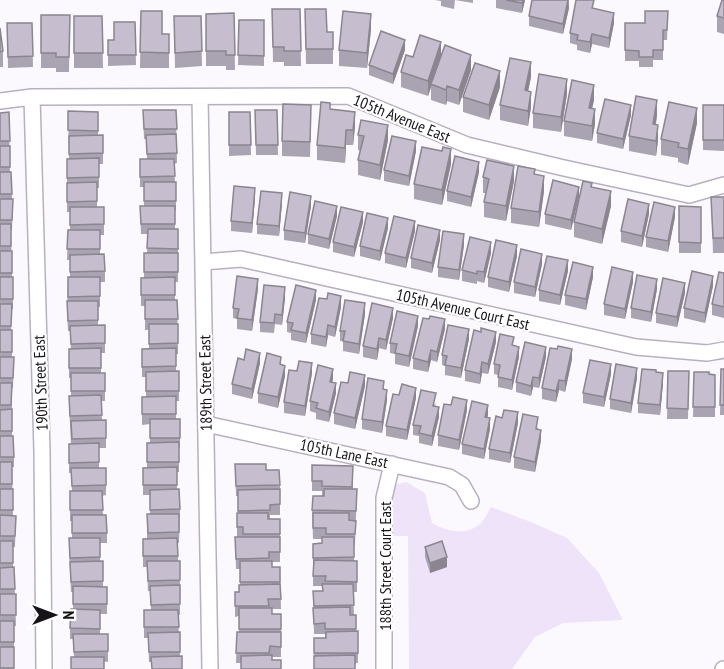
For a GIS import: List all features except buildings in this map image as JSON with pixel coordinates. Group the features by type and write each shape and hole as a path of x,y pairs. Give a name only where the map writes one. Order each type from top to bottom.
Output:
{"street":[{"name":"105th Avenue East","path":"0,101 32,97 348,96 467,145 564,168 689,195 724,185"},
{"name":"190th Street East","path":"32,97 42,451 44,669"},
{"name":"189th Street East","path":"201,97 210,669"},
{"name":"105th Avenue Court East","path":"203,262 241,259 636,347 708,352 724,350"},
{"name":"105th Lane East","path":"206,424 449,477 462,485 471,501"},
{"name":"188th Street Court East","path":"384,669 384,498 392,464"}],"shaded area":[{"path":"406,482 425,493 432,523 444,528 456,531 469,530 482,521 491,507 567,538 599,573 623,620 563,623 535,637 512,669 409,669 408,536 392,536 391,492 394,485"}]}
